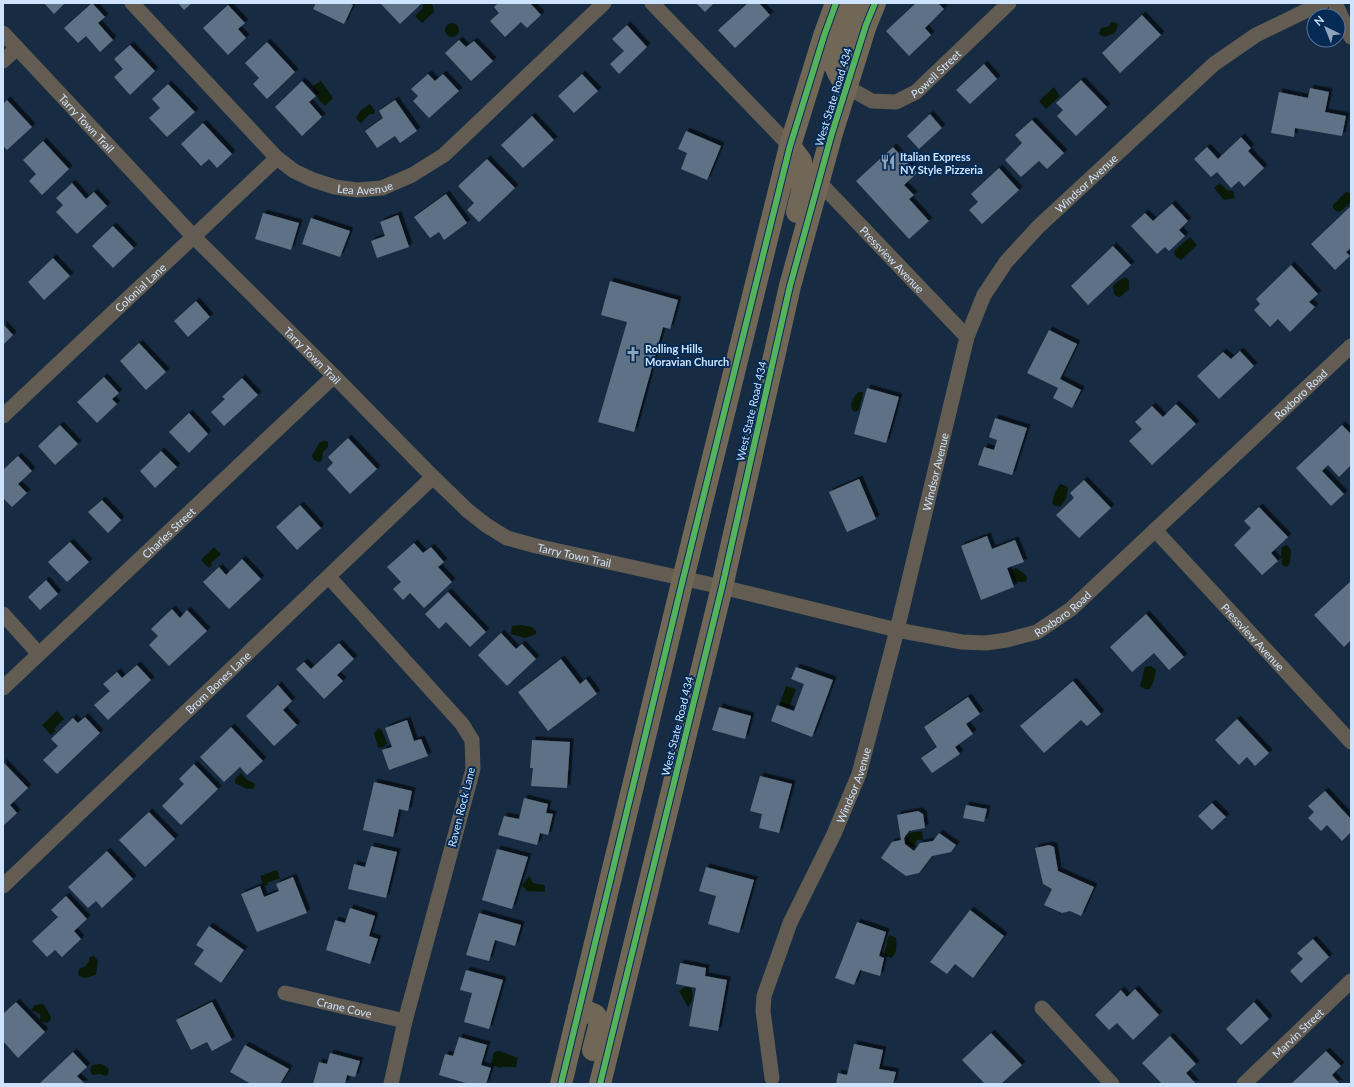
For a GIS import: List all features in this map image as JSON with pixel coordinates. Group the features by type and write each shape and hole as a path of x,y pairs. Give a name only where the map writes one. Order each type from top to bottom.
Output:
{"main road":[{"path":"561,1084 683,579 790,146 824,36 836,3"},
{"path":"847,87 835,66 835,59 840,38 853,3"},
{"name":"West State Road 434","path":"600,1084 722,587 790,286 832,133 866,25 875,3"},
{"path":"790,146 801,161 802,191 787,253 790,286"},
{"path":"579,1008 595,1015 600,1023 585,1084"}],"street":[{"name":"Lea Avenue","path":"132,3 277,158 294,171 313,180 335,187 357,190 382,188 412,176 444,154 604,3"},
{"path":"652,3 790,146"},
{"name":"Powell Street","path":"847,87 872,101 896,102 916,92 1009,3"},
{"name":"Windsor Avenue","path":"772,1078 763,1011 764,996 790,923 834,834 859,774 897,630 967,337 984,295 1006,262 1038,227 1214,64 1256,35 1322,3"},
{"path":"1335,3 1351,37"},
{"name":"Tarry Town Trail","path":"3,33 193,236 467,510 486,525 508,538 536,546 683,579"},
{"path":"3,61 17,48"},
{"name":"Colonial Lane","path":"3,416 277,158"},
{"name":"Pressview Avenue","path":"818,181 967,337"},
{"name":"Roxboro Road","path":"683,579 722,587 897,630 962,642 986,643 1007,640 1038,632 1070,609 1351,346"},
{"name":"Charles Street","path":"3,688 334,376"},
{"name":"Brom Bones Lane","path":"3,886 433,477"},
{"name":"Pressview Avenue","path":"1155,530 1349,735"},
{"name":"Raven Rock Lane","path":"329,577 462,724 472,740 473,768 405,1021 391,1084"},
{"path":"3,614 39,654"},
{"name":"Marvin Street","path":"1244,1084 1351,981"},
{"name":"Crane Cove","path":"285,993 405,1021"},
{"path":"1042,1008 1112,1084"}],"shaded area":[{"path":"426,3 431,3 434,12 422,23 415,16"},
{"path":"1112,22 1118,25 1115,33 1104,37 1099,34 1101,28 1107,27"},
{"path":"449,23 455,23 459,27 459,33 455,37 449,37 445,33 445,27"},
{"path":"321,81 333,98 325,106 318,99 313,86"},
{"path":"1054,87 1060,96 1046,109 1039,101"},
{"path":"370,104 375,111 374,114 370,114 360,123 356,118 361,110"},
{"path":"1220,183 1227,190 1233,191 1235,198 1224,200 1214,188"},
{"path":"1346,192 1351,193 1351,202 1340,212 1336,211 1333,208 1333,205"},
{"path":"1190,237 1197,245 1181,260 1175,256 1174,251"},
{"path":"1126,277 1129,281 1129,289 1120,297 1116,296 1114,294 1113,286 1115,283"},
{"path":"859,392 863,392 863,395 859,410 855,412 851,407 855,396"},
{"path":"323,441 328,442 328,447 323,452 322,460 319,462 314,460 312,456 319,443"},
{"path":"1060,484 1068,487 1065,501 1059,507 1053,505 1052,503 1055,492"},
{"path":"1287,545 1291,550 1290,563 1287,567 1282,565 1281,552 1282,547"},
{"path":"214,547 221,554 211,563 212,565 209,568 201,560"},
{"path":"1016,568 1026,575 1026,582 1018,582 1012,578 1011,570"},
{"path":"522,625 532,627 536,631 536,634 525,638 511,634 512,626"},
{"path":"1151,666 1156,670 1154,680 1150,689 1145,689 1140,686 1145,667"},
{"path":"786,686 796,689 789,708 780,704"},
{"path":"57,711 64,719 54,729 56,731 51,735 42,725"},
{"path":"379,728 382,730 387,744 381,748 378,747 374,733"},
{"path":"241,773 246,779 255,784 253,789 247,789 235,783 235,779"},
{"path":"922,831 923,840 917,840 914,847 905,843 909,833"},
{"path":"277,870 280,878 267,883 268,885 264,886 260,876"},
{"path":"529,876 533,883 544,885 545,892 526,891 526,889 522,886"},
{"path":"890,935 896,938 896,949 891,958 886,956 884,953 887,940"},
{"path":"94,956 98,961 96,975 85,978 79,976 79,969 86,966 90,957"},
{"path":"685,987 691,988 692,993 692,1001 688,1007 679,991"},
{"path":"42,1004 51,1017 50,1021 47,1023 40,1021 40,1014 31,1010 35,1005"},
{"path":"500,1051 518,1058 516,1067 500,1068 491,1064 494,1052"},
{"path":"100,1064 109,1069 106,1076 100,1074 93,1075 91,1073 90,1069 92,1065"}],"building":[{"path":"44,3 65,3 54,14"},
{"path":"92,3 105,17 98,23 113,40 100,52 86,36 78,43 64,28"},
{"path":"178,3 192,3 184,10"},
{"path":"316,3 350,3 353,5 344,24 313,9"},
{"path":"380,3 422,3 400,24"},
{"path":"498,3 530,3 541,15 527,28 521,22 505,37 490,21 499,13 494,7"},
{"path":"696,3 714,3 705,12"},
{"path":"748,3 759,3 770,15 735,48 718,30"},
{"path":"916,3 938,3 944,9 925,28 931,35 909,56 886,31"},
{"path":"228,5 245,23 238,29 246,38 228,55 203,28"},
{"path":"1142,15 1161,35 1120,73 1102,53"},
{"path":"627,25 647,47 619,74 610,64 624,51 612,39"},
{"path":"459,40 466,47 474,41 493,61 471,81 445,53"},
{"path":"267,42 295,72 267,99 253,84 259,78 245,63"},
{"path":"130,45 155,71 130,95 114,77 123,69 114,59"},
{"path":"984,64 997,79 970,104 956,90"},
{"path":"428,74 435,81 443,74 459,91 429,118 413,101 418,96 411,89"},
{"path":"582,74 598,91 574,113 558,96"},
{"path":"1081,80 1107,107 1076,136 1057,116 1063,110 1056,103"},
{"path":"302,81 316,96 309,102 322,117 302,136 275,107"},
{"path":"168,84 195,112 167,137 149,118 160,108 152,99"},
{"path":"1310,88 1329,92 1325,112 1346,116 1342,136 1295,128 1294,137 1271,133 1279,92 1308,98"},
{"path":"7,100 32,127 7,150 3,146 3,104"},
{"path":"395,100 417,131 400,143 395,136 377,148 365,131 383,118 379,111"},
{"path":"930,114 942,128 919,149 907,136"},
{"path":"532,116 554,140 523,168 501,145"},
{"path":"1032,120 1064,153 1047,169 1039,161 1021,177 1005,160 1022,143 1015,135"},
{"path":"203,123 232,154 217,168 209,159 201,166 181,144"},
{"path":"686,131 721,146 707,180 681,169 687,153 678,149"},
{"path":"1241,137 1251,148 1248,151 1264,168 1244,187 1239,181 1231,188 1217,172 1211,177 1194,159 1207,147 1218,159"},
{"path":"43,141 69,169 42,195 29,181 36,174 23,160"},
{"path":"893,147 917,173 904,185 914,195 909,199 929,221 909,239 856,181"},
{"path":"487,159 515,188 479,222 467,210 474,203 458,186"},
{"path":"999,168 1019,190 982,224 969,210 978,202 971,194"},
{"path":"72,183 86,199 94,192 107,206 77,234 56,212 63,205 56,198"},
{"path":"446,194 467,223 444,240 439,232 430,238 414,217"},
{"path":"1172,204 1188,221 1179,230 1185,236 1169,251 1165,247 1157,254 1131,226 1145,213 1153,221"},
{"path":"1351,206 1351,248 1346,252 1350,256 1335,270 1311,244"},
{"path":"263,213 299,223 291,250 255,239"},
{"path":"398,215 409,247 377,258 371,241 385,236 380,222"},
{"path":"311,218 350,231 340,257 302,244"},
{"path":"113,226 134,248 113,268 92,246"},
{"path":"1113,246 1131,265 1088,305 1071,286"},
{"path":"53,258 70,276 44,300 28,282"},
{"path":"1291,265 1318,294 1309,302 1315,307 1290,332 1278,319 1270,327 1254,310 1260,304 1256,299"},
{"path":"610,281 678,300 670,329 663,327 634,432 598,422 627,322 601,315"},
{"path":"196,301 210,317 188,337 174,321"},
{"path":"3,324 13,335 3,345"},
{"path":"1049,330 1077,344 1060,379 1081,390 1072,408 1053,398 1058,388 1027,373"},
{"path":"139,343 166,372 146,390 120,361"},
{"path":"1240,351 1254,366 1219,399 1197,376 1223,352 1231,359"},
{"path":"104,377 119,393 112,399 117,404 97,423 77,402"},
{"path":"242,378 258,395 224,426 211,412 225,399 222,397"},
{"path":"867,388 899,397 886,443 854,434"},
{"path":"1176,404 1196,424 1152,465 1129,441 1142,429 1135,422 1152,406 1163,417"},
{"path":"189,413 208,434 189,453 169,432"},
{"path":"995,418 1027,428 1012,475 978,465 984,447 994,450 997,440 989,437"},
{"path":"60,425 78,444 55,465 38,446"},
{"path":"1342,425 1350,433 1351,432 1351,465 1339,477 1328,465 1322,471 1344,494 1331,506 1296,468"},
{"path":"348,438 377,469 350,494 327,469 333,463 328,457"},
{"path":"161,451 177,467 155,488 140,471"},
{"path":"18,456 32,471 18,484 27,493 12,507 3,498 3,470"},
{"path":"859,479 876,519 847,532 829,492"},
{"path":"1084,480 1111,508 1079,538 1056,515 1074,498 1070,493"},
{"path":"102,500 121,520 108,533 88,512"},
{"path":"300,505 321,528 297,550 276,527"},
{"path":"1259,507 1288,537 1271,553 1278,561 1262,575 1234,545 1251,528 1244,521"},
{"path":"987,536 992,549 1015,540 1024,562 1007,568 1014,587 981,600 961,546"},
{"path":"70,542 89,562 67,582 48,562"},
{"path":"414,543 423,553 431,547 444,562 438,567 452,582 424,608 410,593 403,600 393,589 401,582 387,567"},
{"path":"242,559 261,579 229,609 203,582 219,567 226,575"},
{"path":"46,580 58,594 40,610 28,597"},
{"path":"1351,581 1351,640 1344,647 1314,615"},
{"path":"448,592 486,632 470,647 446,622 439,629 425,614"},
{"path":"172,609 180,618 187,610 207,631 169,666 149,645 158,636 151,629"},
{"path":"1146,614 1184,657 1169,670 1154,653 1132,672 1110,647"},
{"path":"501,633 516,649 522,644 536,659 507,686 478,655"},
{"path":"339,643 354,659 337,675 343,681 324,699 296,669 304,662 311,669"},
{"path":"561,659 580,684 586,679 597,694 548,731 518,692"},
{"path":"137,665 151,680 108,720 94,705 110,691 103,684 117,672 122,678"},
{"path":"796,667 833,680 812,737 771,721 777,705 794,711 804,684 791,679"},
{"path":"1073,681 1101,714 1087,726 1081,720 1044,753 1020,726"},
{"path":"278,685 292,701 283,710 297,725 274,746 246,716"},
{"path":"968,697 980,714 966,724 973,734 955,747 960,754 932,773 921,758 937,747 924,727"},
{"path":"719,707 751,716 745,739 712,730"},
{"path":"85,717 100,733 57,774 43,760 58,746 51,739 73,718 78,723"},
{"path":"1237,719 1269,753 1255,766 1247,757 1239,765 1215,740"},
{"path":"407,720 414,741 421,739 428,756 389,770 382,750 392,747 385,728"},
{"path":"231,727 263,761 247,775 240,767 224,782 200,757"},
{"path":"532,740 570,742 567,788 531,786 533,768 530,768"},
{"path":"3,762 28,788 10,805 17,813 3,826"},
{"path":"194,764 218,789 181,825 162,806 184,784 179,779"},
{"path":"760,776 792,784 779,833 759,828 762,814 750,811"},
{"path":"374,782 412,791 408,811 399,809 393,837 363,830"},
{"path":"1325,791 1351,819 1351,832 1342,841 1327,825 1321,831 1308,818 1314,812 1308,806"},
{"path":"524,798 548,804 546,813 553,814 548,835 540,833 537,845 498,835 504,816 519,819"},
{"path":"1212,803 1226,817 1212,830 1198,816"},
{"path":"966,805 987,809 984,822 963,818"},
{"path":"918,811 923,814 925,828 909,831 904,838 905,844 914,851 920,843 933,841 939,833 956,845 951,852 932,856 919,873 906,876 881,858 892,842 901,840 897,815"},
{"path":"149,812 175,839 145,867 119,840"},
{"path":"1049,845 1054,847 1058,871 1094,887 1081,916 1070,911 1062,913 1044,905 1052,889 1043,884 1035,848"},
{"path":"371,846 397,852 386,898 348,889 354,864 365,867"},
{"path":"497,849 528,857 512,909 482,900"},
{"path":"107,851 133,879 102,908 96,901 88,908 68,887"},
{"path":"706,867 754,880 739,933 708,924 716,896 699,891"},
{"path":"293,877 307,913 257,932 241,894 260,886 264,897 279,891 276,884"},
{"path":"66,896 87,919 74,931 81,939 62,957 55,950 47,957 32,941 58,917 51,910"},
{"path":"350,908 375,916 369,936 378,939 370,964 326,950 335,920 345,923"},
{"path":"970,910 1004,936 973,978 955,964 947,974 930,962"},
{"path":"479,913 521,925 515,946 495,940 489,961 466,955"},
{"path":"857,922 886,932 879,956 884,958 880,976 860,970 854,985 835,978"},
{"path":"209,926 244,950 221,983 194,964 204,950 196,945"},
{"path":"1313,939 1329,957 1301,983 1290,971 1303,959 1297,953"},
{"path":"680,963 706,968 705,976 727,980 718,1031 689,1026 696,988 676,984"},
{"path":"466,970 503,980 489,1029 464,1022 472,993 460,990"},
{"path":"1135,989 1159,1015 1133,1040 1117,1023 1109,1030 1095,1015 1121,990 1127,997"},
{"path":"16,1002 45,1032 18,1058 3,1041 3,1014"},
{"path":"212,1002 232,1040 212,1051 207,1042 191,1050 176,1020"},
{"path":"1254,1002 1269,1019 1241,1045 1226,1029"},
{"path":"991,1033 1022,1065 1001,1084 985,1084 962,1060"},
{"path":"1170,1036 1196,1064 1186,1073 1196,1084 1162,1084 1142,1063"},
{"path":"459,1037 487,1045 481,1065 491,1068 486,1084 469,1084 439,1075 445,1054 453,1056"},
{"path":"854,1044 883,1050 879,1069 896,1072 893,1084 836,1084 838,1073 847,1075"},
{"path":"245,1045 289,1069 280,1084 251,1084 230,1072"},
{"path":"1326,1051 1341,1066 1332,1075 1340,1084 1291,1084"},
{"path":"73,1052 87,1067 77,1076 85,1084 39,1084"},
{"path":"330,1053 360,1061 355,1077 347,1075 345,1084 313,1084 319,1062 327,1064"}],"cycle path":[{"path":"561,1084 683,579 790,146 824,36 836,3"},
{"path":"600,1084 722,587 790,286 832,133 866,25 875,3"}],"place":[{"name":"Italian Express NY Style Pizzeria","path":"888,162"},
{"name":"Rolling Hills Moravian Church","path":"633,354"}]}
